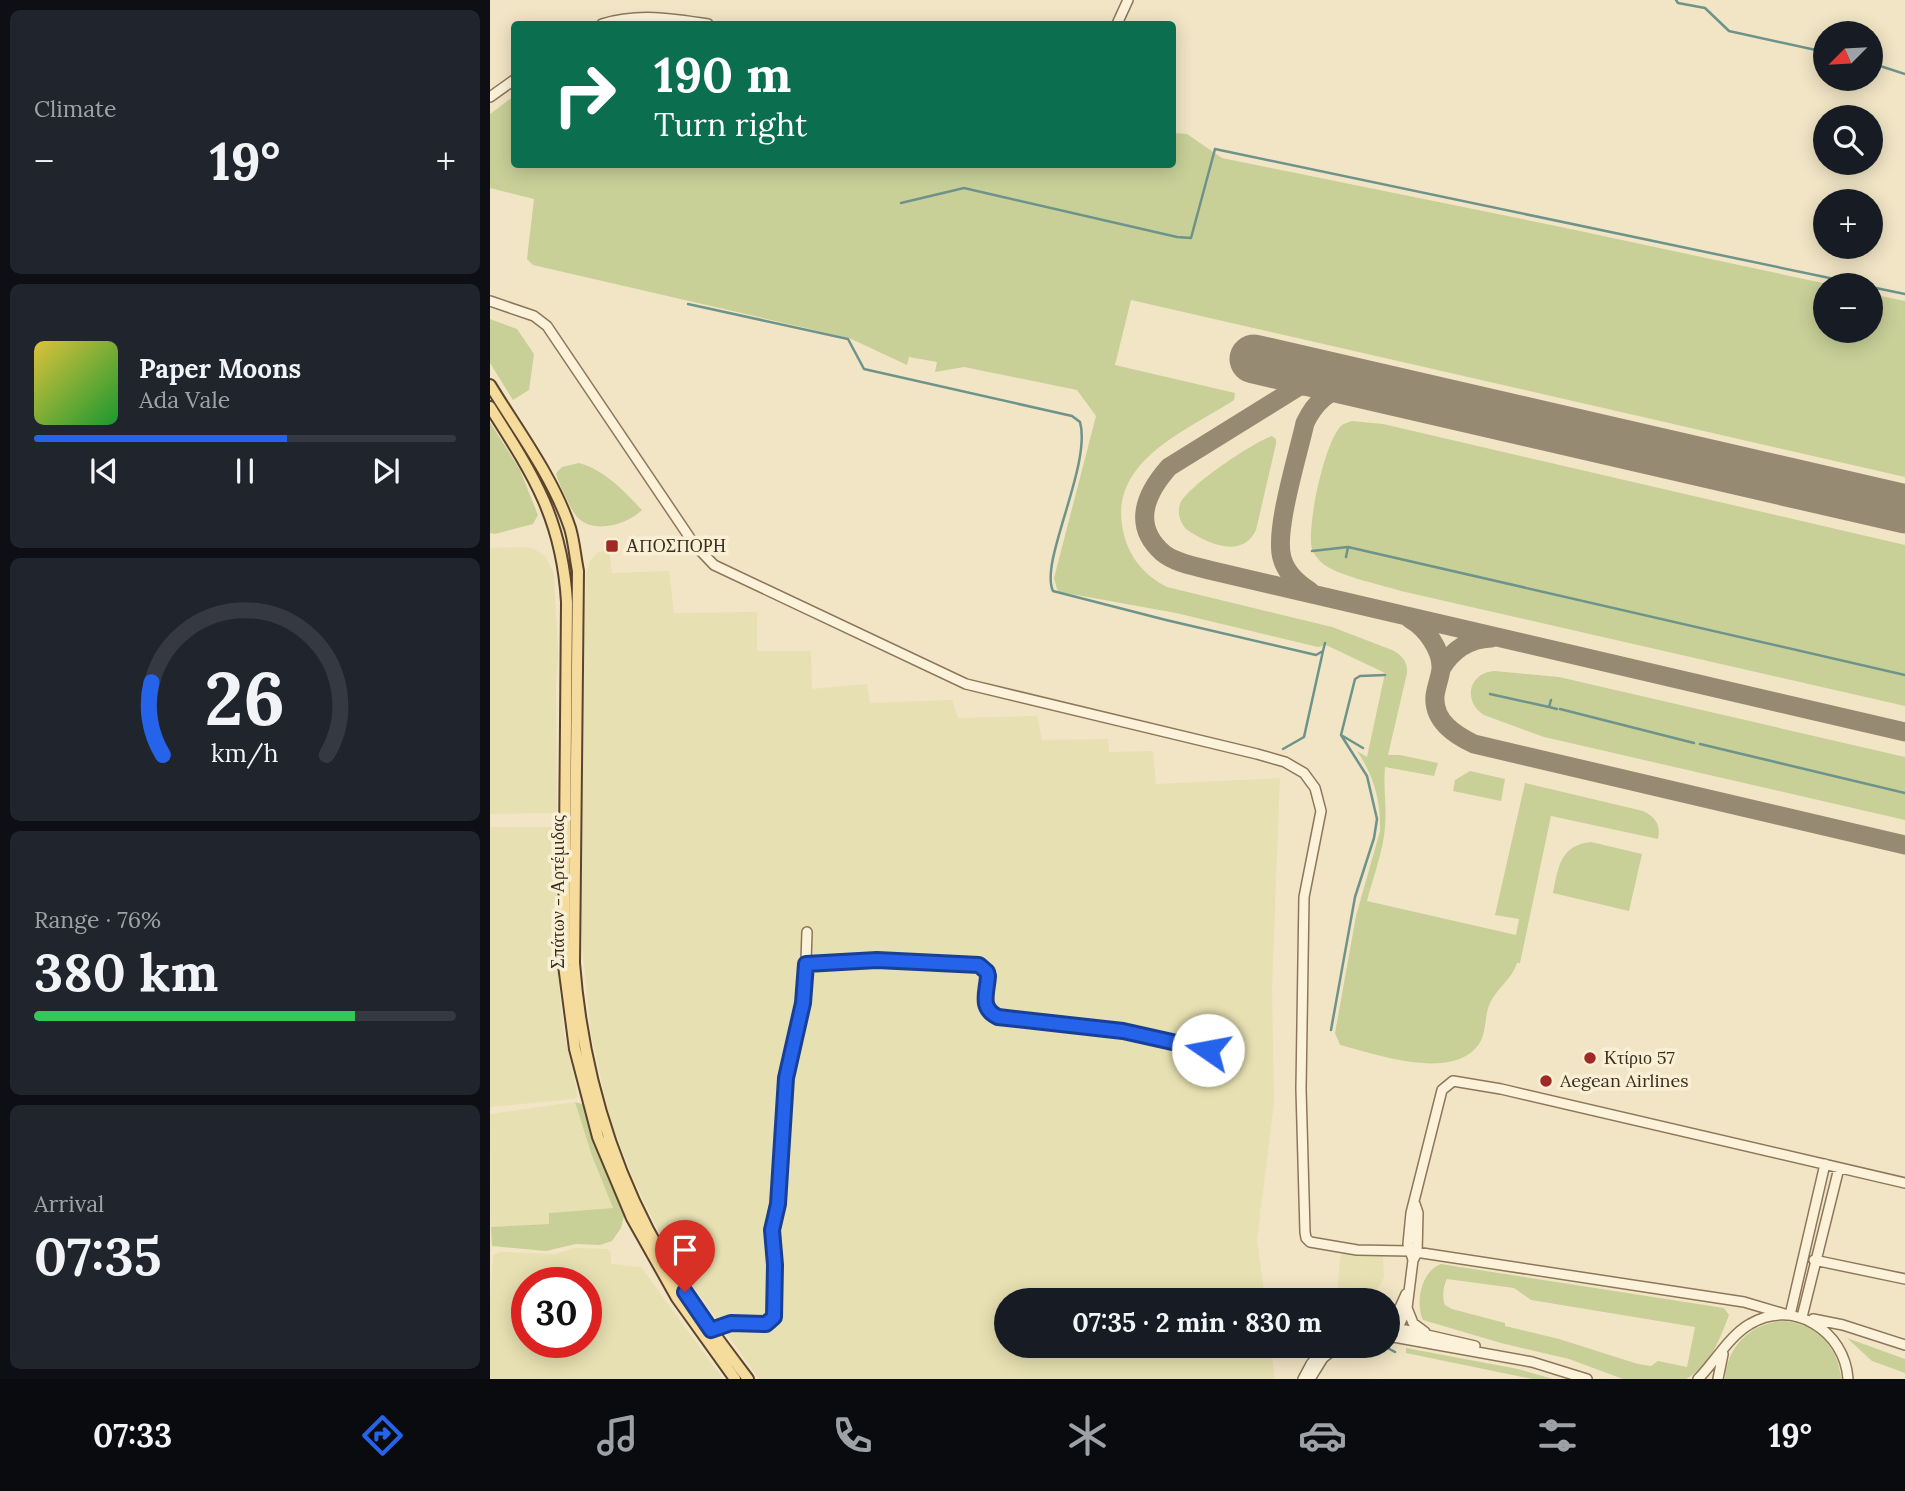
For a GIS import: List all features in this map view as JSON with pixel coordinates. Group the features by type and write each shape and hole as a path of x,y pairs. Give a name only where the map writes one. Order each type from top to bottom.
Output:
{"main road":[{"name":"Σπάτων - Αρτέμιδας","path":"490,385 552,486 570,531 578,570 574,919 577,1001 585,1048 607,1135 622,1173 662,1255 711,1330 748,1379"},
{"name":"Σπάτων - Αρτέμιδας","path":"490,407 540,489 556,529 565,568 564,965 575,1049 587,1099 613,1177 654,1261 735,1379"}],"street":[{"path":"1118,21 1128,0"},
{"path":"614,21 632,17 689,21"},
{"path":"490,97 511,82"},
{"path":"490,301 534,316 547,326 694,544 714,565 966,684 1257,754 1285,762 1304,773 1315,788 1321,811 1304,897 1301,1089 1305,1232 1310,1242 1744,1302 1802,1318 1831,1322 1905,1345"},
{"path":"711,1330 731,1323 766,1324 774,1317 775,1265 772,1224 778,1204 786,1078 803,1003 807,932"},
{"path":"806,964 877,960 979,965 988,976 985,1004 988,1011 998,1017 1123,1031 1208,1050"},
{"path":"1430,1335 1413,1323 1407,1308 1413,1255 1410,1226 1442,1090 1453,1081 1501,1089 1905,1183"},
{"path":"1789,1315 1825,1164"},
{"path":"1802,1318 1839,1168"},
{"path":"1804,1257 1905,1279"},
{"path":"1400,1306 1409,1282"},
{"path":"1400,1318 1407,1308"},
{"path":"1698,1379 1740,1331 1751,1323 1769,1316 1789,1315"},
{"path":"1802,1318 1821,1327 1834,1340 1845,1360 1848,1379"},
{"path":"1400,1332 1430,1335 1503,1353 1515,1359"},
{"path":"1400,1333 1567,1371 1587,1379"},
{"path":"1718,1379 1727,1346"},
{"path":"1303,1379 1316,1358"},
{"path":"1310,1379 1323,1358"}],"shaded area":[{"path":"525,547 546,557 554,574 558,654 557,813 490,814 490,548"},
{"path":"609,549 612,573 669,571 674,613 757,612 757,651 811,651 812,689 867,684 870,703 952,700 958,718 1037,716 1042,740 1108,739 1109,752 1153,751 1156,784 1280,778 1272,987 1274,1103 1257,1240 1263,1288 994,1288 994,1358 1272,1358 1275,1379 759,1379 669,1252 634,1181 610,1119 591,1034 582,944 580,866 586,574 590,561 597,553","holes":["805,932 809,932 808,962 878,959 980,963 989,972 986,998 993,1012 998,1015 1124,1030 1203,1047 1203,1050 1123,1033 996,1019 983,1008 986,973 977,967 877,962 815,966 807,976 804,1004 801,1002"]},
{"path":"490,827 558,827 556,889 560,996 564,1034 576,1086 575,1099 490,1107"},
{"path":"575,1102 592,1156 613,1208 549,1213 549,1224 491,1227 490,1114"},
{"path":"575,1248 607,1249 611,1253 611,1264 641,1267 723,1379 490,1379 493,1255 500,1252 555,1254"},
{"path":"1342,1254 1383,1256 1384,1277 1378,1288 1338,1288"}],"green space":[{"path":"511,98 511,168 1176,168 1176,133 1187,134 1222,158 1813,281 1813,343 1883,343 1883,296 1905,301 1905,477 1131,300 1115,365 1235,393 1234,400 1154,452 1138,469 1126,488 1121,510 1124,535 1140,566 1167,587 1332,627 1392,650 1405,662 1407,673 1388,755 1438,763 1434,776 1385,767 1384,837 1367,901 1516,935 1519,919 1495,915 1525,783 1643,811 1654,819 1658,826 1658,839 1551,816 1520,963 1517,963 1493,998 1479,1044 1467,1055 1451,1061 1433,1063 1393,1059 1340,1045 1335,1033 1356,916 1380,831 1375,789 1357,751 1367,757 1385,673 1326,645 1318,647 1176,613 1060,592 1054,578 1096,416 1077,390 964,367 935,372 937,362 909,357 907,365 849,338 533,265 527,259 534,199 490,188 490,114"},
{"path":"490,319 517,329 534,354 529,390 513,400 490,363"},
{"path":"1352,421 1383,424 1905,545 1905,706 1401,591 1327,567 1312,549 1314,504 1329,447 1342,425"},
{"path":"490,422 520,470 538,515 533,524 495,534 490,533"},
{"path":"1272,436 1276,439 1276,444 1256,530 1250,539 1233,547 1223,546 1186,529 1179,511 1185,496 1222,466"},
{"path":"579,463 606,476 642,510 628,520 611,526 592,525 577,517 556,473 562,467"},
{"path":"1495,671 1559,677 1905,757 1905,820 1544,737 1484,715 1477,709 1471,695 1474,682 1479,676"},
{"path":"1470,771 1505,779 1501,801 1453,791 1455,780"},
{"path":"1591,842 1642,854 1629,911 1553,893 1562,859 1573,848"},
{"path":"575,1102 584,1107 624,1216 621,1228 612,1241 600,1245 576,1244 546,1251 492,1246 491,1227 549,1224 549,1213 613,1208 592,1156"},
{"path":"1441,1264 1724,1308 1729,1315 1708,1359 1686,1379 1623,1379 1569,1359 1423,1320 1420,1297 1424,1280","holes":["1447,1279 1514,1288 1531,1300 1695,1327 1687,1367 1658,1361 1651,1366 1638,1364 1452,1309 1445,1305 1443,1299"]},
{"path":"1784,1321 1806,1327 1824,1339 1836,1357 1841,1379 1725,1379 1730,1356 1743,1338 1761,1326"},
{"path":"1847,1338 1905,1359 1905,1373 1872,1361"},
{"path":"1406,1348 1518,1369 1553,1379 1532,1379 1406,1353"}],"waterway":[{"path":"1676,0 1678,3 1705,8 1729,31 1813,49"},
{"path":"1883,67 1905,74"},
{"path":"901,203 964,188 1191,238 1215,149 1813,275"},
{"path":"1883,289 1905,294"},
{"path":"688,304 848,339 864,369 1072,416 1080,422 1082,440 1079,462 1053,558 1053,591 1316,655 1323,651 1325,643"},
{"path":"1312,551 1348,547 1905,675"},
{"path":"1346,557 1348,547"},
{"path":"1283,749 1304,737 1323,651"},
{"path":"1363,748 1341,735 1355,679 1360,676 1385,675"},
{"path":"1490,694 1549,707"},
{"path":"1551,700 1549,707 1557,709"},
{"path":"1560,709 1694,743"},
{"path":"1331,1030 1355,897 1374,838 1377,819 1367,776 1341,735"},
{"path":"1700,744 1905,793"}],"taxiway":[{"path":"1363,384 1327,381 1298,387 1169,467 1154,487 1145,509 1147,531 1153,542 1163,553 1185,564 1905,732"},
{"path":"1310,591 1293,577 1282,558 1280,546 1284,512 1305,423 1322,399 1334,390 1349,385"},
{"path":"1410,619 1427,634 1439,654 1441,669 1435,705 1441,720 1474,744 1905,845"},
{"path":"1441,669 1450,656 1462,647 1491,638"}],"runway":[{"path":"1254,359 1905,509"}],"place":[{"name":"ΑΠΟΣΠΟΡΗ","path":"612,546"},
{"name":"Κτίριο 57","path":"1590,1058"},
{"name":"Aegean Airlines","path":"1546,1081"}],"route":[{"path":"685,1292 711,1330 731,1323 766,1324 774,1317 775,1265 772,1224 778,1204 786,1078 803,1003 806,964 877,960 979,965 987,972 988,982 984,998 992,1015 1123,1031 1208,1050"}]}
